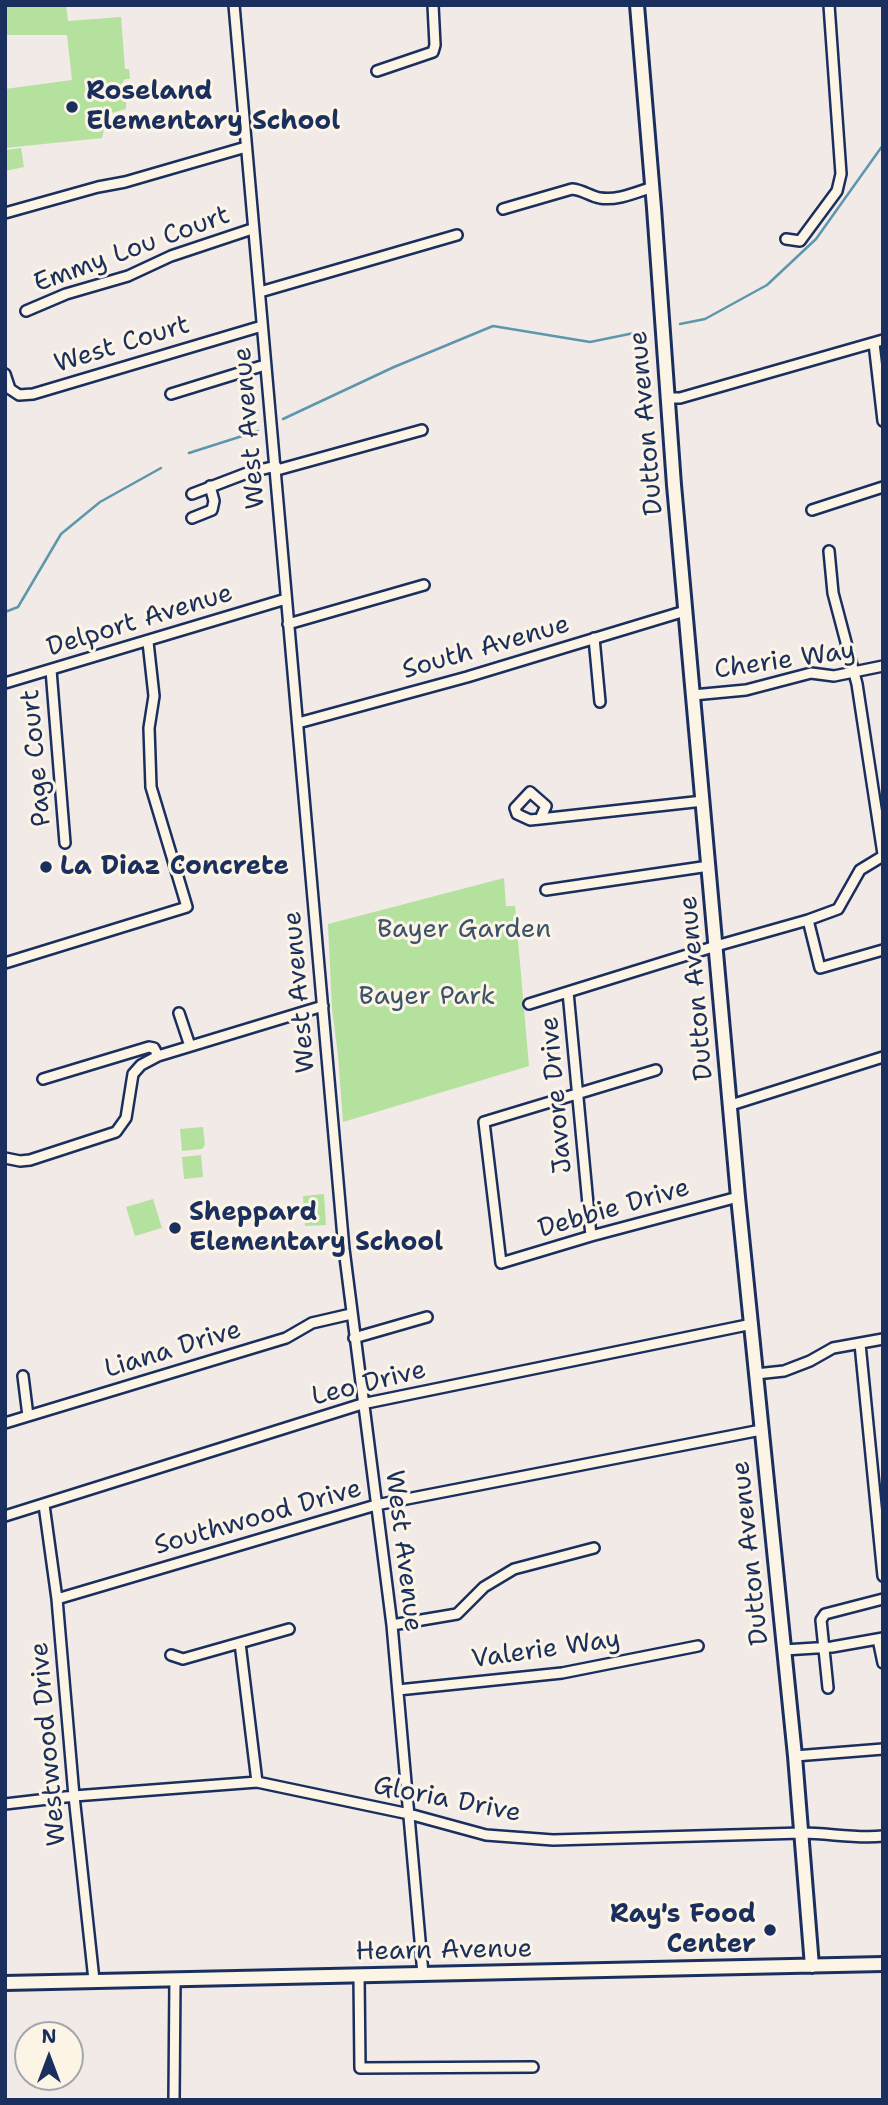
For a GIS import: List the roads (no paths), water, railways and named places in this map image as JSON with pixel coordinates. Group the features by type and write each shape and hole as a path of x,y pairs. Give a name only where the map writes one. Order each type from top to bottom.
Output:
{"main road":[{"name":"Dutton Avenue","path":"637,5 685,611 738,1197 795,1756 812,1966"},
{"name":"Hearn Avenue","path":"5,1983 883,1964"}],"street":[{"name":"West Avenue","path":"234,5 351,1314 392,1625 423,1975"},
{"path":"377,71 433,52 433,5"},
{"path":"786,239 800,241 837,191 841,174 829,5"},
{"path":"5,213 97,187 125,183 246,147"},
{"path":"503,209 572,189 584,190 599,198 614,198 653,187"},
{"name":"Emmy Lou Court","path":"26,311 66,294 128,276 171,256 252,229"},
{"path":"260,292 457,235"},
{"name":"West Court","path":"5,374 9,389 19,395 33,394 262,326"},
{"path":"667,398 680,398 878,342 883,421"},
{"path":"171,394 265,365"},
{"path":"192,494 247,473 422,430"},
{"path":"192,519 212,510 214,506 210,486"},
{"path":"813,510 883,487"},
{"path":"529,1004 838,909 860,870 883,855 855,673 834,593 829,551"},
{"path":"288,624 424,585"},
{"name":"Delport Avenue","path":"5,683 286,599"},
{"name":"South Avenue","path":"298,723 685,611"},
{"path":"594,638 600,702"},
{"path":"5,963 187,907 151,787 149,729 154,696 148,642"},
{"name":"Cherie Way","path":"693,695 746,690 811,673 834,676 883,666"},
{"name":"Page Court","path":"51,670 65,843"},
{"path":"540,819 703,802"},
{"path":"546,890 709,866"},
{"path":"808,920 820,968 883,950"},
{"name":"Javore Drive","path":"568,992 591,1236"},
{"path":"5,1158 30,1160 116,1132 126,1118 133,1074 141,1065 158,1056 323,1006"},
{"path":"179,1013 190,1046"},
{"path":"43,1079 141,1048 151,1047 158,1056"},
{"path":"731,1105 883,1057"},
{"path":"578,1093 656,1070"},
{"name":"Debbie Drive","path":"578,1093 484,1122 501,1264 591,1236 738,1197"},
{"name":"Liana Drive","path":"5,1423 286,1338 312,1322 351,1314"},
{"path":"354,1338 427,1317"},
{"name":"Leo Drive","path":"5,1516 362,1404 752,1324"},
{"path":"756,1374 784,1371 833,1348 883,1339"},
{"path":"860,1344 878,1481 883,1576"},
{"path":"23,1376 28,1416"},
{"name":"Southwood Drive","path":"57,1599 376,1505 761,1430"},
{"name":"Westwood Drive","path":"44,1504 57,1599 74,1796 94,1980"},
{"path":"392,1625 457,1614 484,1587 514,1569 594,1548"},
{"path":"828,1688 821,1620 825,1614 883,1599"},
{"path":"172,1655 183,1658 289,1629"},
{"path":"784,1650 880,1638 883,1663"},
{"path":"240,1643 257,1782"},
{"name":"Valerie Way","path":"398,1690 562,1673 698,1646"},
{"path":"795,1756 883,1749"},
{"name":"Gloria Drive","path":"5,1804 257,1782 409,1814 486,1835 553,1840 802,1833 865,1838 883,1836"},
{"path":"359,1976 360,2068 533,2067"},
{"path":"174,2100 175,1979"}],"waterway":[{"path":"680,324 705,319 767,285 816,239 883,145"},
{"path":"283,419 394,367 493,326 590,342 644,331"},
{"path":"189,453 258,431"},
{"path":"5,612 18,607 61,534 100,502 161,468"}],"place":[{"name":"Roseland Elementary School","path":"72,107"},
{"name":"La Diaz Concrete","path":"46,867"},
{"name":"Sheppard Elementary School","path":"175,1228"},
{"name":"Ray's Food Center","path":"770,1930"}],"park label":[{"name":"Bayer Garden","path":"464,930"},
{"name":"Bayer Park","path":"427,997"}]}
